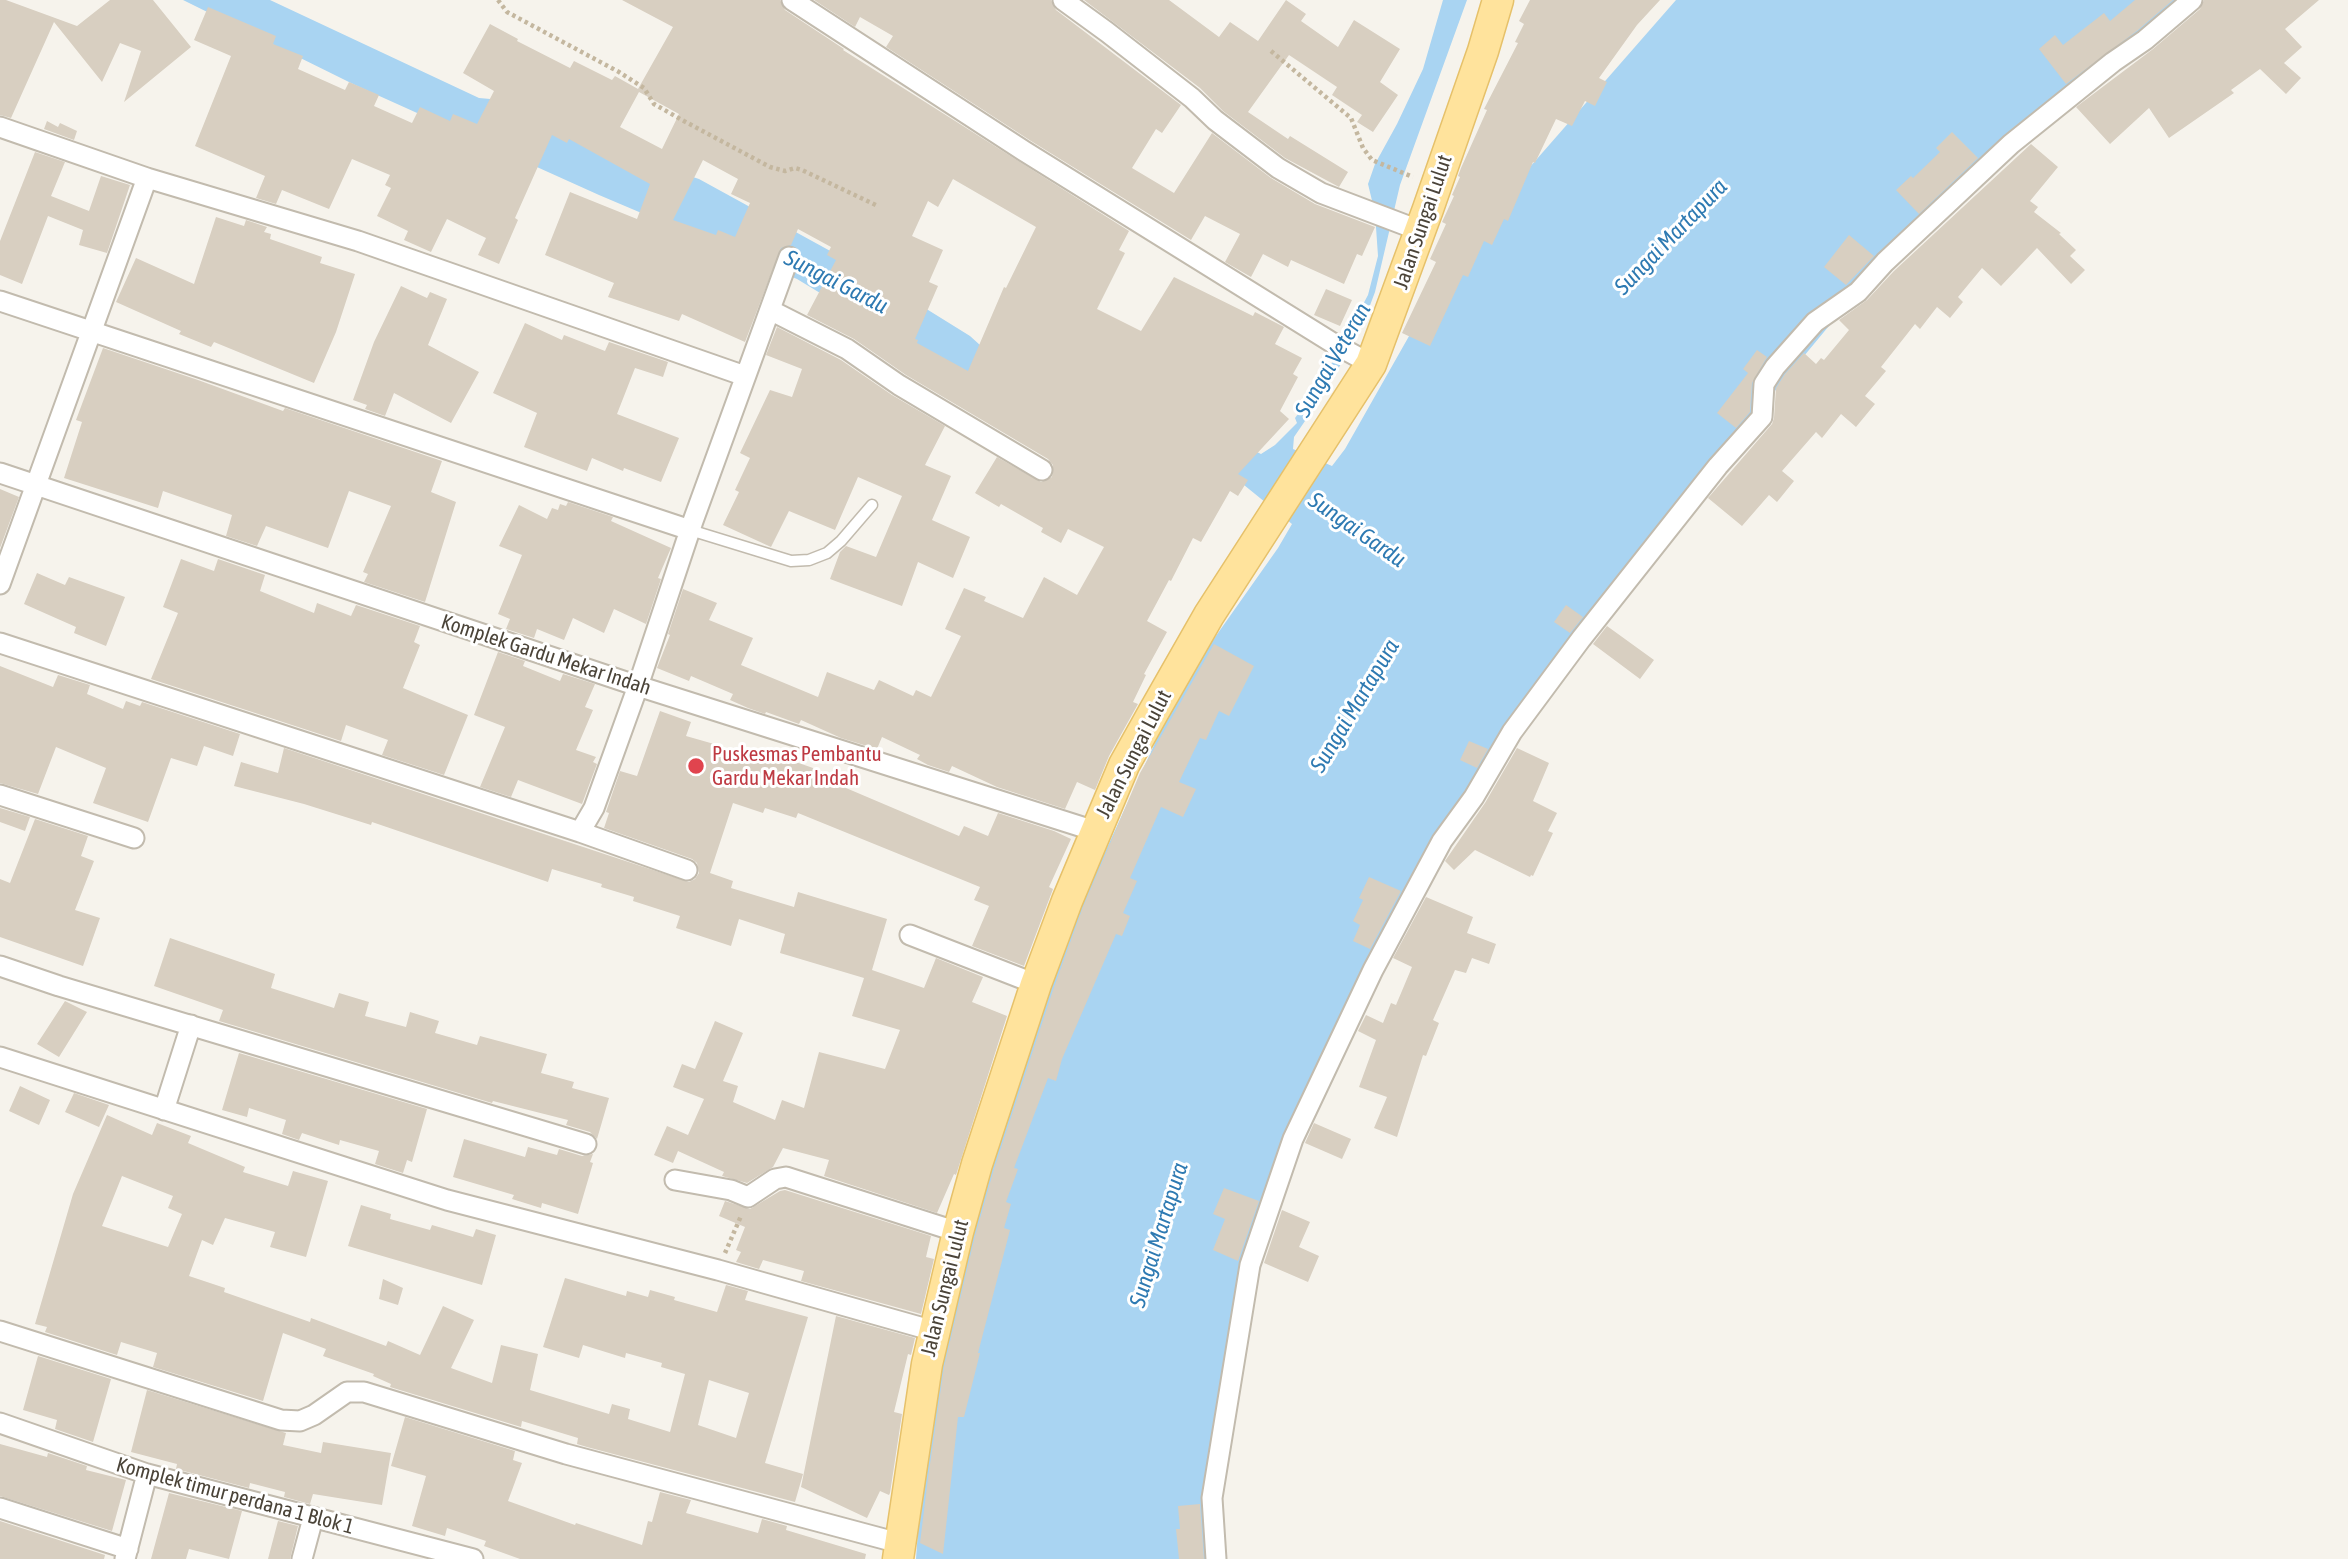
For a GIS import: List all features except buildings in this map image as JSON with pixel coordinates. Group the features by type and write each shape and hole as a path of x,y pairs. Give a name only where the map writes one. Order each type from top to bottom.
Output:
{"main road":[{"name":"Jalan Sungai Lulut","path":"898,1551 924,1377 976,1164 1036,984 1095,831 1124,765 1209,615 1332,425 1363,360 1409,227 1483,51 1498,0"}],"street":[{"path":"792,0 1024,151 1363,360"},
{"path":"1063,0 1118,40 1192,98 1214,120 1278,168 1321,193 1409,227"},
{"path":"1216,1559 1212,1498 1250,1265 1293,1139 1373,970 1442,841 1474,797 1512,732 1581,639 1718,466 1762,417 1764,384 1775,367 1815,322 1858,292 1885,262 2011,144 2192,0"},
{"path":"0,127 147,178 358,242 745,376"},
{"path":"0,584 147,178"},
{"path":"580,832 594,808 690,530 789,257"},
{"path":"0,301 690,530"},
{"path":"770,310 847,349 899,385 1042,470"},
{"name":"Komplek Gardu Mekar Indah","path":"0,473 638,686 1095,831"},
{"path":"0,643 580,832 687,870"},
{"path":"0,795 134,838"},
{"path":"910,935 1036,984"},
{"path":"0,966 586,1144"},
{"path":"164,1110 191,1025"},
{"path":"0,1057 447,1200 718,1270 934,1331"},
{"path":"675,1180 748,1197 775,1179 786,1177 958,1232"},
{"path":"0,1331 281,1420 300,1421 314,1415 346,1392 364,1392 898,1551"},
{"name":"Komplek timur perdana 1 Blok 1","path":"0,1423 148,1474 473,1559"},
{"path":"0,1508 127,1554 148,1474"},
{"path":"302,1559 313,1518"}],"lane":[{"path":"690,530 791,561 809,560 827,553 841,541 873,505"}],"path":[{"path":"498,0 507,12 644,88 654,104 682,120 770,167 785,171 795,168 802,170 878,206"},
{"path":"1270,51 1351,118 1363,148 1372,160 1411,176"},
{"path":"718,1270 748,1197"}],"water":[{"path":"183,0 270,0 479,98 502,100 594,145 699,179 854,264 970,336 1011,373 1194,421 1261,454 1275,445 1297,423 1295,418 1321,383 1368,295 1378,256 1375,213 1368,184 1375,164 1423,69 1443,0 1467,0 1400,185 1375,292 1363,324 1327,389 1294,437 1293,449 1332,466 1345,449 1459,248 1676,0 2189,0 2053,109 1843,309 1755,415 1508,726 1436,835 1265,1202 1209,1559 916,1559 926,1414 998,1120 1063,944 1182,684 1292,524 1244,485 929,359 797,279 599,195 355,85"}],"place":[{"name":"Puskesmas Pembantu Gardu Mekar Indah","path":"696,766"}],"water label":[{"name":"Sungai Martapura","path":"1671,237"},
{"name":"Sungai Gardu","path":"836,282"},
{"name":"Sungai Veteran","path":"1333,360"},
{"name":"Sungai Gardu","path":"1357,530"},
{"name":"Sungai Martapura","path":"1355,706"},
{"name":"Sungai Martapura","path":"1159,1235"}]}
